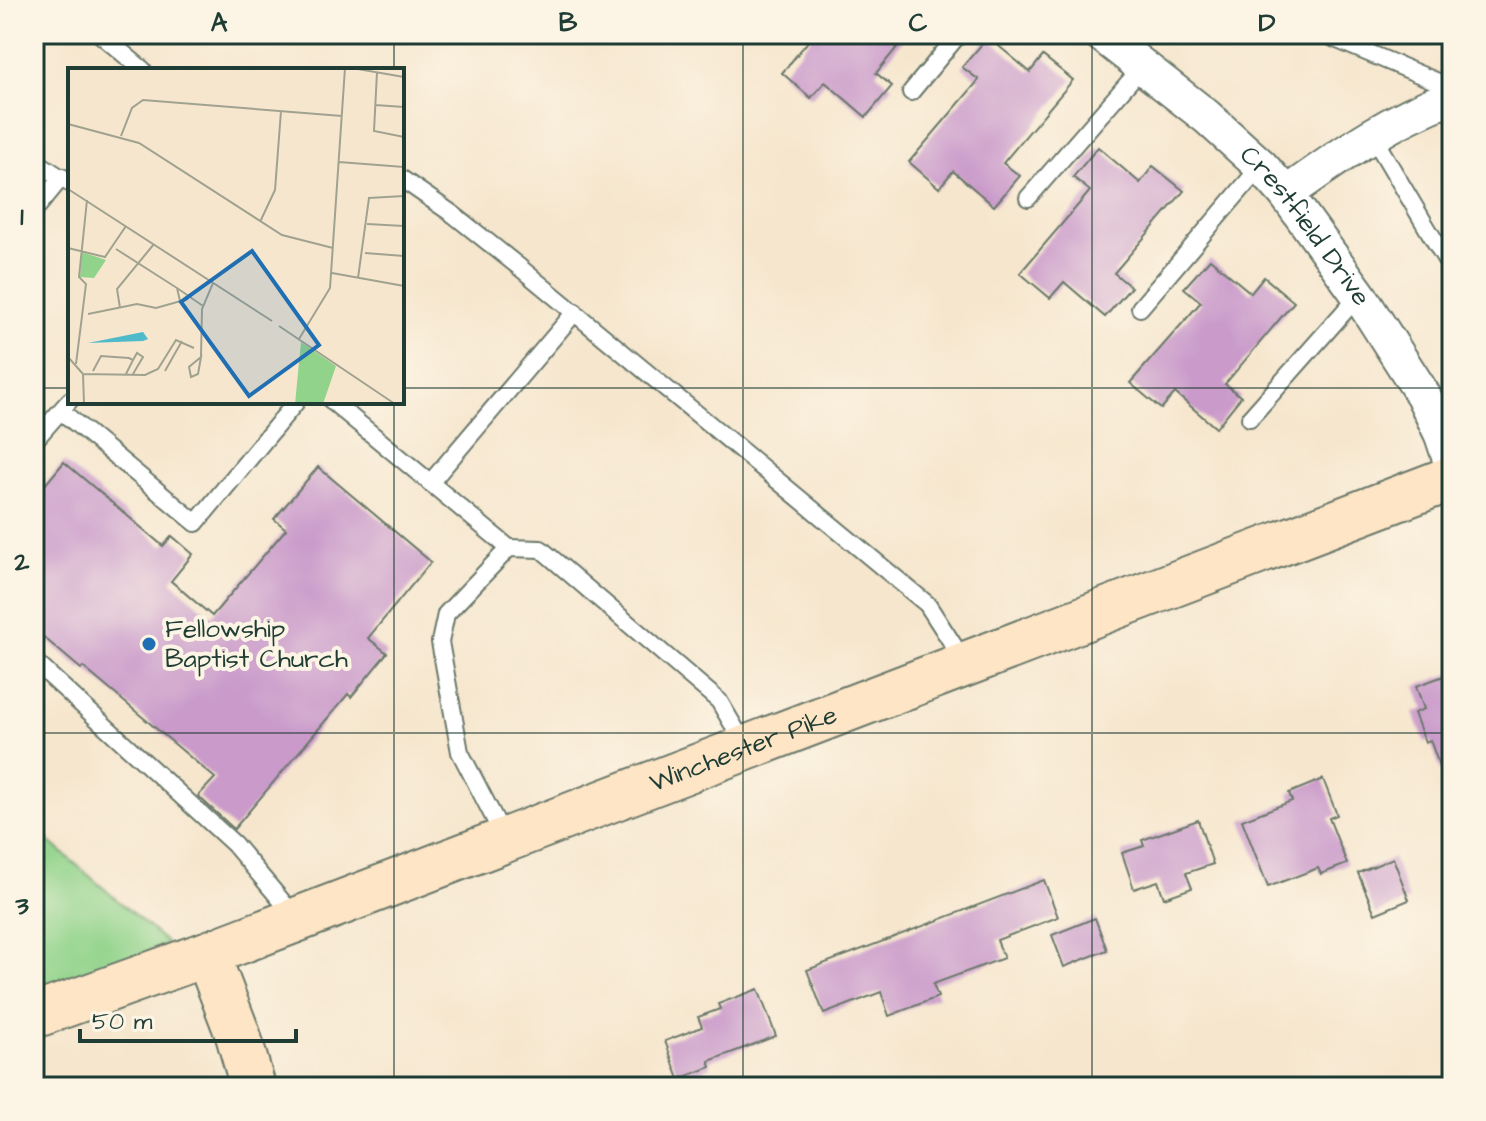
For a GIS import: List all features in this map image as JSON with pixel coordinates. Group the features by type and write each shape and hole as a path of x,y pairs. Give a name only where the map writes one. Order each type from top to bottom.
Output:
{"main road":[{"name":"Winchester Pike","path":"34,1016 207,954 1452,478"},
{"path":"207,954 238,1035 253,1087"}],"street":[{"name":"Crestfield Drive","path":"1101,34 1207,117 1261,166 1286,194 1359,295 1423,395 1452,465"},
{"path":"1286,194 1356,144 1419,110 1452,97"}],"lane":[{"path":"100,34 141,68"},
{"path":"911,92 959,34"},
{"path":"1333,38 1452,88"},
{"path":"1028,198 1143,66"},
{"path":"1372,135 1452,270"},
{"path":"34,160 66,180 34,211"},
{"path":"1140,308 1261,166"},
{"path":"404,180 454,215 575,312 927,604 966,664"},
{"path":"1250,418 1359,295"},
{"path":"430,483 575,312"},
{"path":"34,441 65,406 196,523 294,404"},
{"path":"335,404 509,548 541,549 719,701 747,749"},
{"path":"505,839 460,752 440,642 446,614 509,548"},
{"path":"34,661 234,844 297,919"}],"green space":[{"path":"34,828 168,944 34,994"}],"building":[{"path":"814,34 908,34 876,73 892,86 866,117 825,82 811,98 782,73"},
{"path":"988,37 1030,72 1043,56 1073,80 1003,163 1020,176 994,206 953,171 939,188 909,162 979,80 962,67"},
{"path":"1098,147 1140,183 1153,166 1184,191 1114,273 1131,287 1105,317 1064,282 1050,298 1020,273 1090,191 1073,177"},
{"path":"1210,259 1251,293 1264,277 1294,302 1225,384 1241,397 1216,428 1175,393 1161,409 1130,383 1201,302 1184,288"},
{"name":"Fellowship Baptist Church","path":"64,462 163,546 172,536 193,554 171,581 212,616 286,529 274,519 318,467 431,562 368,638 387,653 351,697 348,694 234,829 198,796 215,778 34,629 34,498"},
{"path":"1452,673 1452,793 1449,793 1430,740 1425,742 1414,713 1424,709 1416,686"},
{"path":"1323,779 1337,815 1329,818 1347,864 1321,874 1318,868 1268,887 1242,820 1292,801 1289,793"},
{"path":"1198,820 1213,864 1186,873 1192,888 1164,898 1158,881 1134,889 1122,853 1144,846 1142,840"},
{"path":"1393,858 1409,900 1375,914 1358,873"},
{"path":"1044,880 1058,917 997,940 1004,958 933,984 938,997 889,1016 881,992 824,1014 807,970"},
{"path":"1095,918 1107,950 1064,967 1052,935"},
{"path":"758,989 776,1036 709,1061 711,1067 679,1079 665,1041 702,1027 698,1017 720,1009 718,1004"}],"place":[{"name":"Fellowship Baptist Church","path":"149,644"}]}
